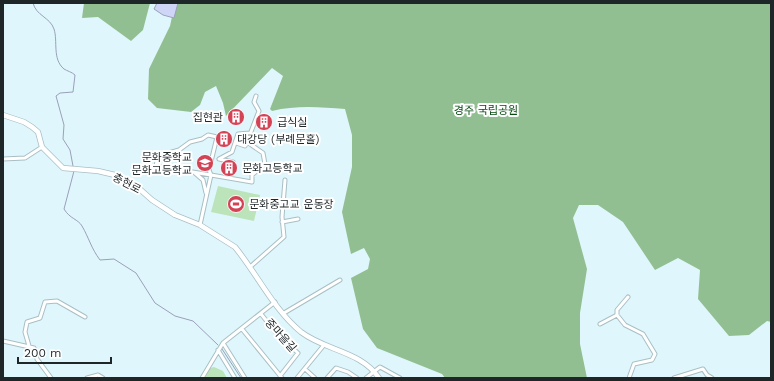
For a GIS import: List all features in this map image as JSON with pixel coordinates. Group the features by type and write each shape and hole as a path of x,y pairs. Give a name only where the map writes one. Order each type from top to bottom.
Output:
{"street":[{"path":"235,139 236,143 245,146 259,111 254,102 256,96"},
{"name":"충현로","path":"3,116 24,122 38,132 42,147 63,168 98,171 115,175 134,184 152,200 175,215 200,224 235,247 275,302 302,332 324,345 360,360 374,371 379,378"},
{"path":"233,162 219,159 232,152 235,139 238,134 250,133"},
{"path":"200,224 211,175 209,170 217,137 208,135 202,139 190,142 179,150 158,156 156,166 195,173 211,175 252,182 252,175 265,164 263,153 247,142"},
{"path":"3,158 25,158 42,147"},
{"path":"195,173 202,180 206,191 206,199"},
{"path":"250,267 284,237 282,222 286,180"},
{"path":"282,222 298,219"},
{"path":"284,313 340,280"},
{"path":"628,297 617,310 618,315 625,325 643,334 655,354 652,360 634,364 629,374 629,378"},
{"path":"29,346 25,332 27,322 40,318 45,302 57,301 85,317"},
{"name":"중마을길","path":"202,378 223,343 275,302"},
{"name":"중마을길","path":"261,314 278,335 298,353 281,377"},
{"path":"600,324 618,315"},
{"path":"242,328 281,377"},
{"path":"3,341 34,348 37,359 51,378"},
{"path":"223,343 245,378"},
{"path":"297,378 324,345"},
{"path":"218,350 235,378"},
{"path":"327,378 336,368 348,372 356,378"},
{"name":"충현로","path":"374,371 380,368 398,377"},
{"path":"305,369 315,378"},
{"path":"674,378 703,369 712,378"},
{"path":"366,378 374,371"},
{"path":"690,373 691,378"},
{"path":"87,378 98,374 103,378"}],"green space":[{"path":"84,3 150,3 143,30 131,41 98,17 82,18"},
{"name":"경주 국립공원","path":"175,3 771,3 771,322 767,321 749,335 729,336 698,299 700,270 678,258 655,270 623,222 598,205 579,205 573,218 587,269 580,313 580,344 587,378 445,378 442,374 377,348 363,329 351,278 368,269 370,259 364,248 351,254 342,212 352,167 352,135 345,109 299,107 272,111 270,109 283,76 272,68 226,116 223,103 216,86 205,92 200,105 191,112 157,108 148,99 149,69 170,26"},
{"name":"문화중고교 운동장","path":"218,186 260,195 254,221 211,212"},
{"path":"214,367 223,371 227,378 205,378 210,368"}],"water":[{"path":"157,3 178,3 174,18 163,15 154,9"}],"waterway":[{"path":"33,3 37,11 52,25 54,29 57,55 60,65 75,75 73,92 60,93 56,96 64,125 63,139 70,150 73,166"},
{"path":"74,171 64,209 82,226 100,260 114,259 136,273 155,303 175,316 193,321 218,345"},
{"path":"222,349 241,378"}],"place":[{"name":"집현관","path":"236,117"},
{"name":"급식실","path":"264,122"},
{"name":"대강당 (부례문홀)","path":"224,139"},
{"name":"문화중학교 문화고등학교","path":"205,163"},
{"name":"문화고등학교","path":"229,168"},
{"name":"문화중고교 운동장","path":"236,204"}]}
